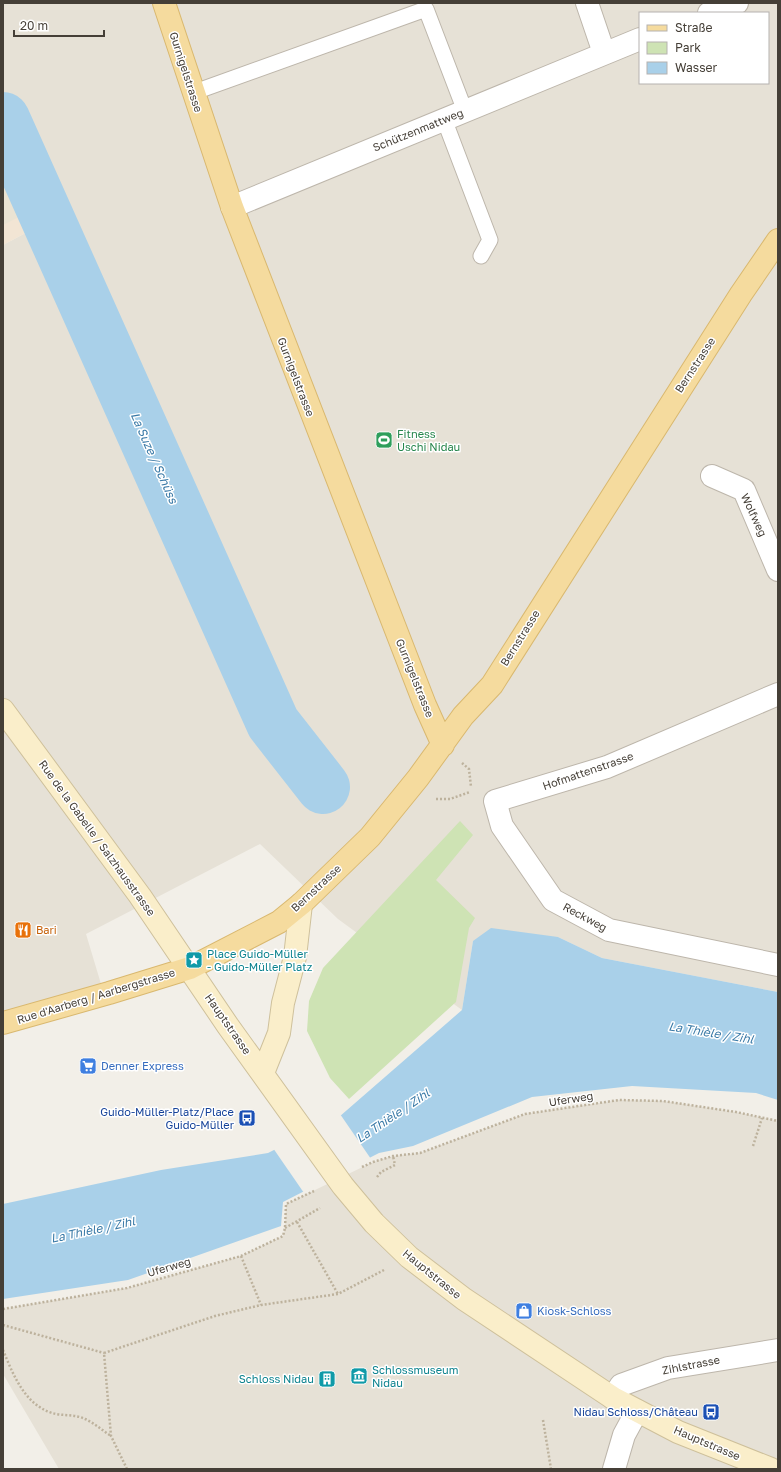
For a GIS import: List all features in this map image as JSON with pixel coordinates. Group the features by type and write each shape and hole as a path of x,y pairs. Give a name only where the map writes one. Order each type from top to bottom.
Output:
{"main road":[{"name":"Gurnigelstrasse","path":"164,3 192,93 232,207 425,705 443,745"},
{"name":"Bernstrasse","path":"190,968 279,922 301,904 370,837 443,745 463,716 492,685 736,300 778,240"},
{"name":"Rue de la Gabelle / Salzhausstrasse","path":"3,710 140,896 190,968"},
{"path":"263,1073 280,1033 283,1003 295,958 301,904"},
{"name":"Rue d'Aarberg / Aarbergstrasse","path":"3,1023 110,993 190,968"},
{"name":"Hauptstrasse","path":"190,968 228,1026 343,1186 374,1223 409,1257 464,1299 613,1398 637,1411 719,1449 770,1469"}],"street":[{"path":"587,3 604,52"},
{"name":"Schützenmattweg","path":"232,207 604,52 639,39"},
{"name":"Wolfweg","path":"712,476 744,490 778,570"},
{"name":"Hofmattenstrasse","path":"495,801 607,767 778,694"},
{"name":"Reckweg","path":"495,801 502,826 553,900 609,930 778,965"},
{"name":"Zihlstrasse","path":"613,1398 621,1385 668,1368 778,1350"},
{"path":"614,1469 624,1435 637,1411"}],"lane":[{"path":"192,93 426,9 465,111"},
{"path":"444,119 490,240 481,256"}],"path":[{"path":"443,745 469,769 472,791 495,801"},
{"name":"Uferweg","path":"373,1162 393,1156 420,1153 525,1114 619,1100 663,1101 736,1112 778,1121"},
{"path":"753,1146 762,1118"},
{"path":"377,1177 381,1172 395,1165 393,1156"},
{"path":"306,1195 286,1204 285,1228 320,1208"},
{"path":"297,1222 338,1294"},
{"name":"Uferweg","path":"3,1309 127,1288 241,1256 283,1236 285,1228"},
{"path":"241,1256 261,1305"},
{"path":"3,1325 104,1353 215,1316 261,1305 338,1294 409,1257"},
{"path":"3,1350 12,1372 24,1393 38,1406 51,1413 84,1418 111,1436"},
{"path":"104,1353 111,1436 127,1469"},
{"path":"543,1420 551,1469"}],"shaded area":[{"path":"3,3 778,3 778,992 602,958 558,937 473,941 462,1010 338,919 260,844 86,934 104,994 3,1024 3,245 35,228 3,154"},
{"path":"3,154 35,228 3,245"},
{"path":"3,182 19,217 3,225"},
{"path":"619,1100 663,1101 736,1112 778,1121 778,1469 59,1469 3,1374 3,1309 127,1288 241,1256 283,1236 285,1228 286,1204 373,1162 393,1156 420,1153 525,1114"}],"green space":[{"path":"460,821 473,835 436,880 475,918 469,928 456,1002 349,1099 330,1078 307,1031 309,1001 323,968"}],"water":[{"name":"La Thièle / Zihl","path":"491,928 558,937 602,958 778,992 778,1100 756,1093 632,1086 532,1097 413,1146 379,1153 283,1202 281,1226 128,1280 3,1299 3,1204 161,1170 268,1153 339,1117 462,1010 473,941"}],"pier":[{"path":"340,1114 371,1159 304,1193 273,1148"}],"waterway":[{"name":"La Suze / Schüss","path":"3,119 273,723 323,787"}],"place":[{"name":"Fitness Uschi Nidau","path":"384,440"},
{"name":"Bari","path":"23,930"},
{"name":"Place Guido-Müller - Guido-Müller Platz","path":"194,960"},
{"name":"Denner Express","path":"88,1066"},
{"name":"Guido-Müller-Platz/Place Guido-Müller","path":"247,1118"},
{"name":"Kiosk-Schloss","path":"524,1311"},
{"name":"Schlossmuseum Nidau","path":"359,1376"},
{"name":"Schloss Nidau","path":"327,1379"},
{"name":"Nidau Schloss/Château","path":"711,1412"}]}
